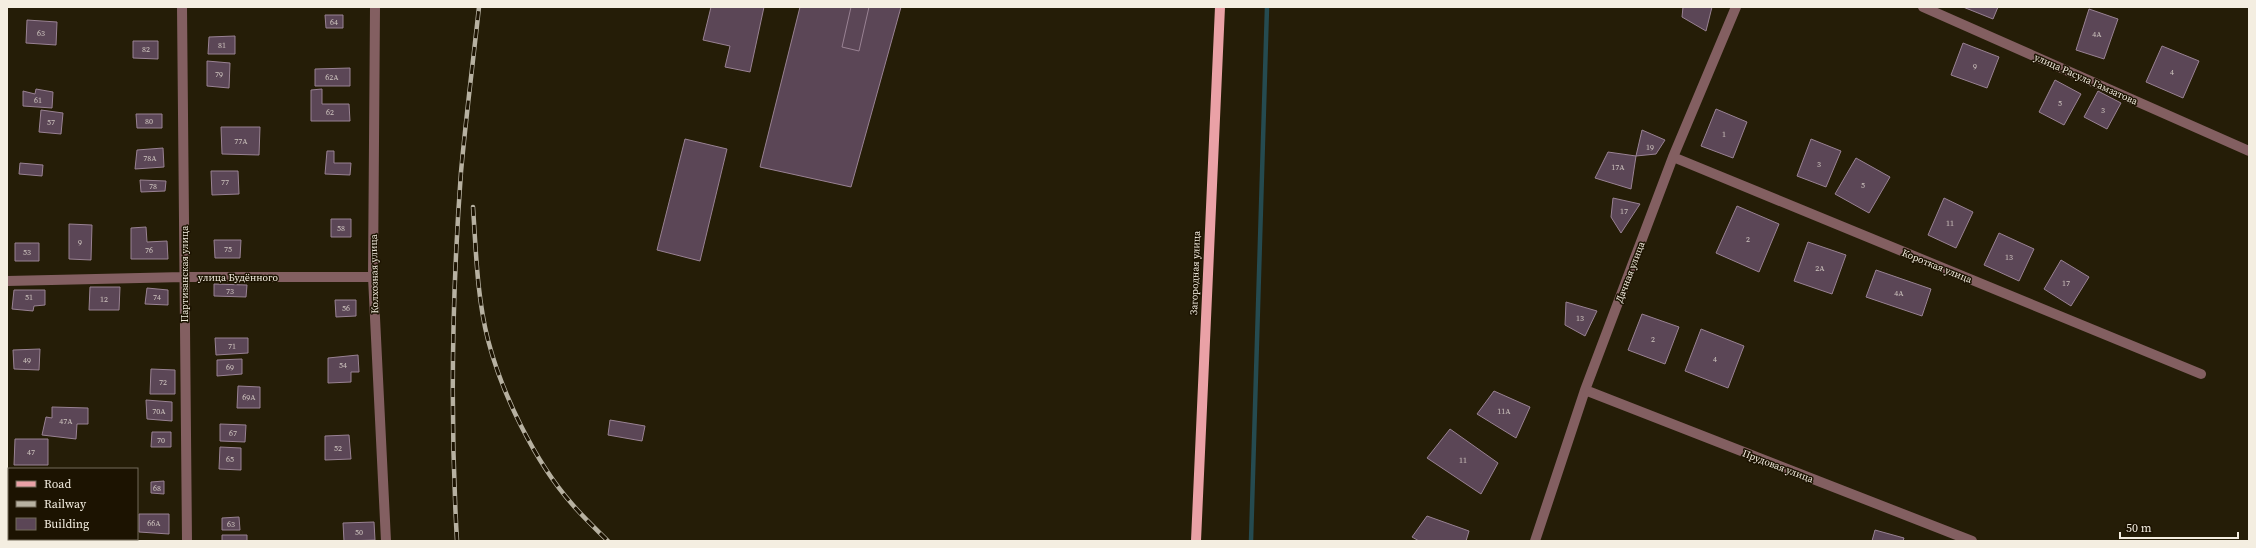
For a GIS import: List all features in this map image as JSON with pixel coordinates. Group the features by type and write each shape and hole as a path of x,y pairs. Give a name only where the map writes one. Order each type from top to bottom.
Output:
{"main road":[{"name":"Загородная улица","path":"1196,541 1220,7"}],"street":[{"name":"Партизанская улица","path":"182,7 187,541"},
{"name":"Колхозная улица","path":"375,7 373,277 386,541"},
{"name":"Дачная улица","path":"1535,541 1585,390 1673,157 1736,7"},
{"name":"улица Расула Гамзатова","path":"1923,7 2249,151"},
{"name":"Короткая улица","path":"1673,157 2201,374"},
{"name":"улица Будённого","path":"7,281 184,277 373,277"},
{"name":"Прудовая улица","path":"1585,390 1972,541"}],"building":[{"path":"711,7 764,7 750,72 725,67 730,46 703,40"},
{"path":"800,7 901,7 851,187 760,167"},
{"path":"851,7 869,7 859,51 842,47"},
{"path":"1683,7 1712,7 1706,31 1682,17"},
{"path":"1963,7 1998,7 1993,19"},
{"path":"2089,9 2118,19 2104,59 2076,50"},
{"path":"325,15 343,15 343,28 326,28"},
{"path":"27,20 57,22 56,45 26,43"},
{"path":"235,36 235,54 208,54 209,37"},
{"path":"133,41 158,41 158,59 133,58"},
{"path":"1963,43 1999,57 1987,88 1951,75"},
{"path":"2162,46 2199,61 2183,98 2146,82"},
{"path":"207,61 230,63 229,88 207,86"},
{"path":"350,68 350,86 315,86 315,69"},
{"path":"2055,80 2081,94 2064,125 2039,112"},
{"path":"36,89 53,92 52,108 23,106 23,91 35,94"},
{"path":"322,89 322,104 349,104 350,121 311,121 311,90"},
{"path":"2098,91 2121,103 2107,129 2084,117"},
{"path":"1716,109 1747,122 1733,158 1701,146"},
{"path":"41,110 63,113 61,134 39,132"},
{"path":"136,114 162,114 162,128 137,128"},
{"path":"221,127 260,127 259,155 222,154"},
{"path":"1642,130 1665,140 1656,154 1636,156"},
{"path":"685,139 727,149 700,261 657,250"},
{"path":"1811,139 1841,151 1826,187 1797,176"},
{"path":"163,148 164,167 135,169 137,150"},
{"path":"327,151 334,151 334,163 351,163 350,175 325,174"},
{"path":"1608,152 1636,156 1631,189 1595,178"},
{"path":"1856,158 1890,177 1869,213 1835,194"},
{"path":"20,163 43,165 42,176 19,174"},
{"path":"211,171 238,171 239,194 212,195"},
{"path":"140,180 166,181 165,191 141,192"},
{"path":"1613,198 1640,204 1621,233 1611,217"},
{"path":"1944,198 1973,212 1956,248 1928,235"},
{"path":"1737,206 1779,224 1759,272 1716,253"},
{"path":"331,219 351,219 351,237 331,237"},
{"path":"69,224 92,225 91,260 69,259"},
{"path":"146,227 147,242 167,241 168,259 131,259 131,228"},
{"path":"1999,233 2034,249 2019,281 1984,265"},
{"path":"214,240 241,240 240,258 215,258"},
{"path":"1808,242 1846,255 1832,294 1794,281"},
{"path":"15,243 39,243 39,261 15,261"},
{"path":"2061,260 2089,277 2071,306 2044,289"},
{"path":"1876,270 1931,289 1922,316 1866,297"},
{"path":"214,284 247,285 246,297 214,296"},
{"path":"90,287 120,287 119,310 89,310"},
{"path":"147,288 168,290 168,305 145,304"},
{"path":"14,290 45,290 45,305 34,306 33,311 12,309"},
{"path":"335,300 356,300 356,316 336,317"},
{"path":"1566,302 1597,311 1585,336 1565,325"},
{"path":"1642,314 1679,327 1665,364 1628,350"},
{"path":"1701,329 1744,346 1728,388 1685,371"},
{"path":"215,338 248,338 248,353 216,355"},
{"path":"40,349 39,370 14,369 13,350"},
{"path":"358,355 359,372 351,372 351,382 328,383 328,358"},
{"path":"242,359 242,374 217,376 217,360"},
{"path":"151,369 175,370 175,394 150,394"},
{"path":"238,386 260,387 260,408 237,408"},
{"path":"1494,391 1530,407 1516,438 1477,414"},
{"path":"146,400 172,402 172,421 147,419"},
{"path":"52,407 88,408 88,424 77,424 76,439 42,435 46,417 52,418"},
{"path":"610,420 645,426 642,441 608,435"},
{"path":"220,424 246,425 245,442 220,441"},
{"path":"1450,429 1498,463 1481,494 1427,458"},
{"path":"152,432 171,432 171,447 151,447"},
{"path":"349,435 351,459 325,460 325,436"},
{"path":"15,439 48,439 48,465 14,465"},
{"path":"220,447 241,448 241,470 219,469"},
{"path":"164,481 164,494 151,493 151,482"},
{"path":"139,514 169,514 169,534 139,532"},
{"path":"1427,516 1469,531 1466,541 1419,541 1412,537"},
{"path":"239,517 240,530 222,530 222,518"},
{"path":"374,522 375,540 344,541 343,523"},
{"path":"1875,530 1904,538 1903,541 1872,541"},
{"path":"222,535 247,535 247,541 222,541"},
{"path":"15,540 54,540 54,541"}],"waterway":[{"path":"1251,541 1267,7"}],"railway":[{"path":"457,541 453,449 454,311 461,172 479,7"},
{"path":"473,207 481,307 484,324 494,361 511,405 533,448 558,487 572,504 608,541"}]}
